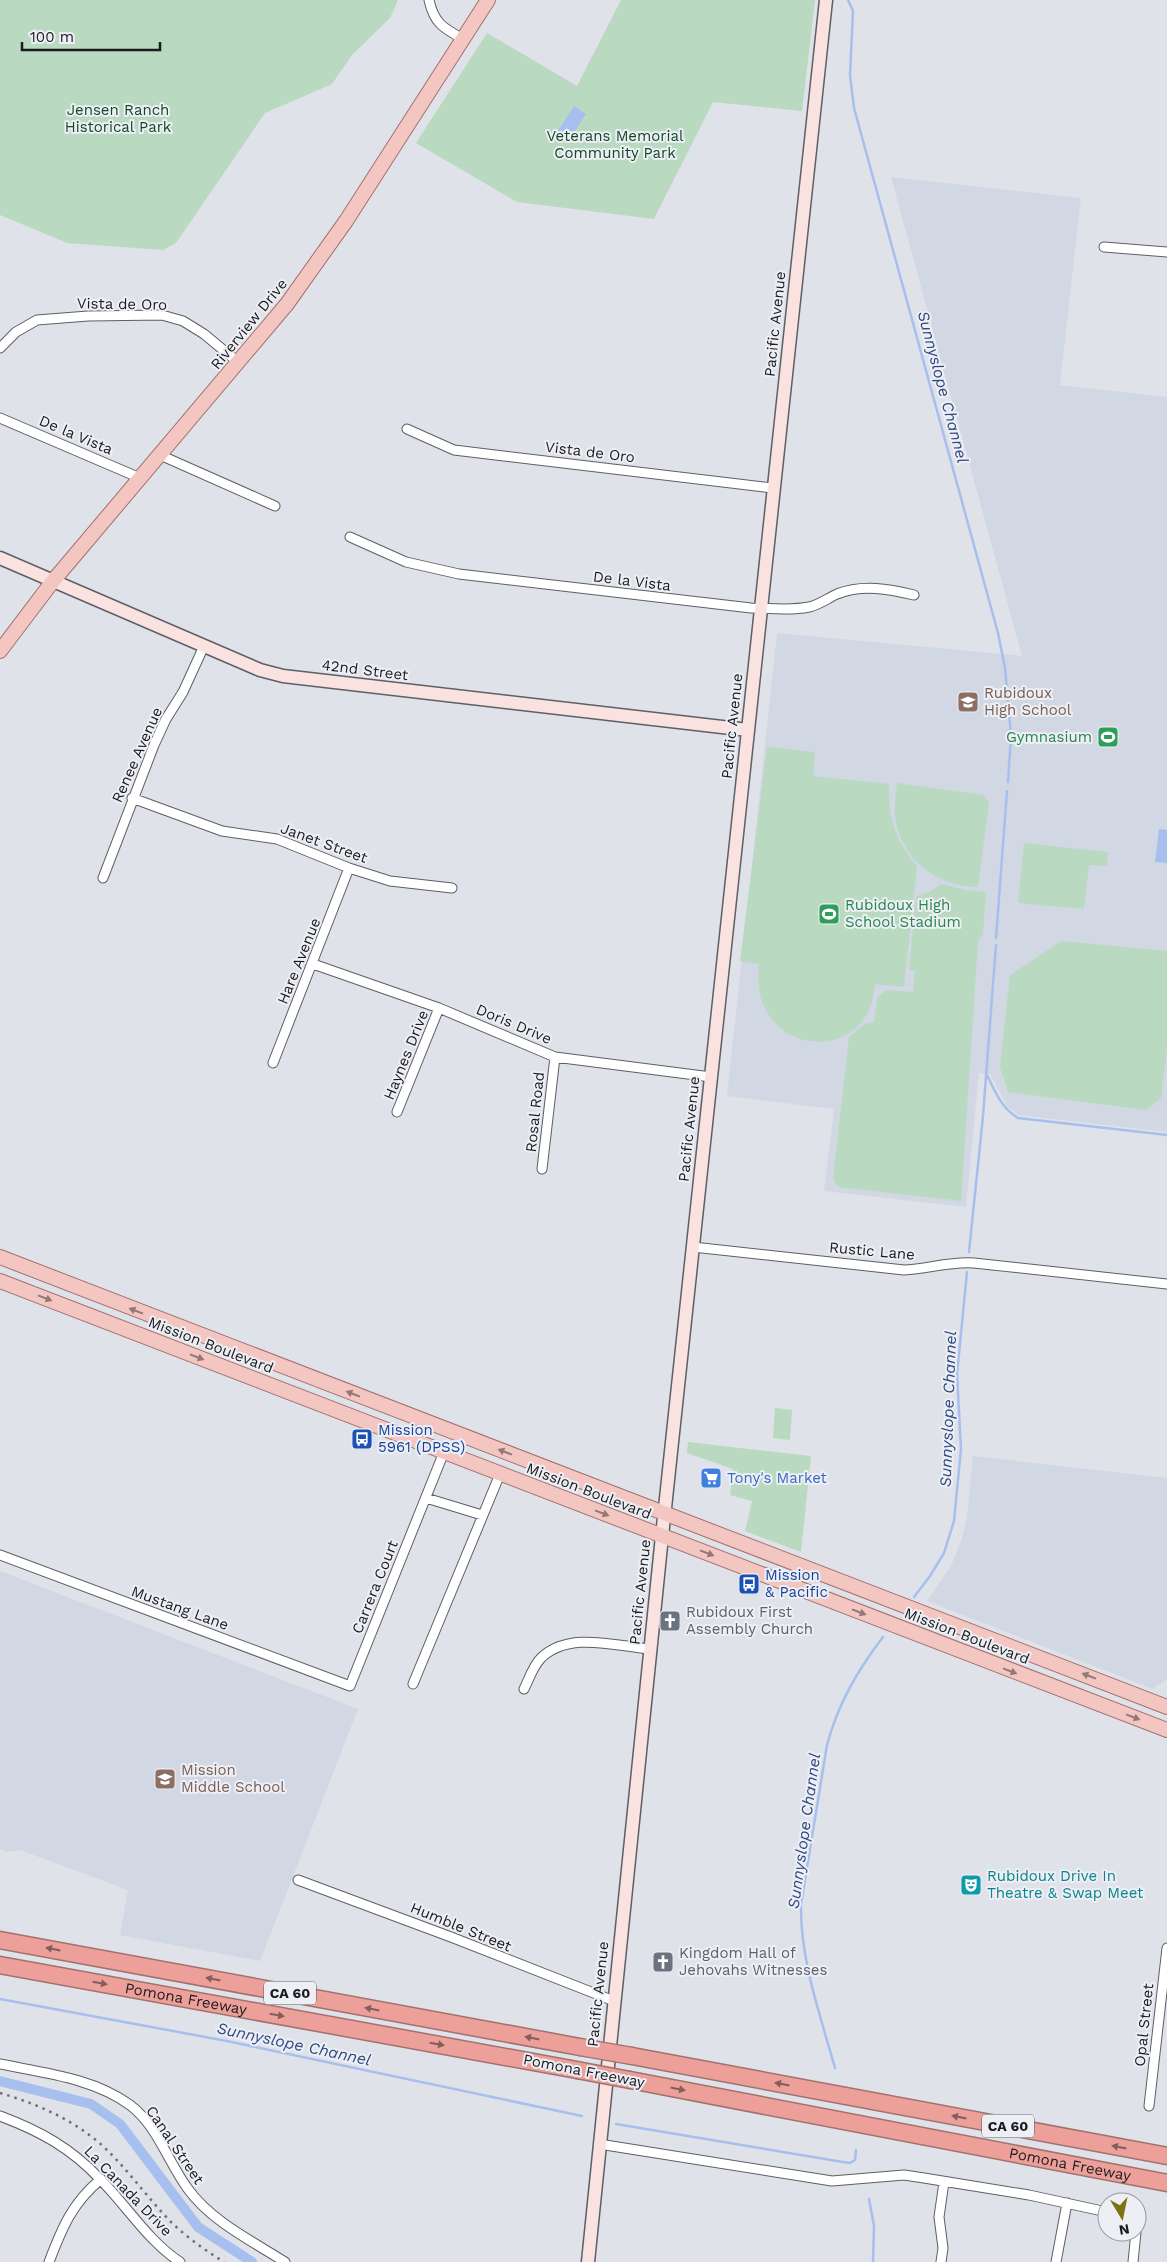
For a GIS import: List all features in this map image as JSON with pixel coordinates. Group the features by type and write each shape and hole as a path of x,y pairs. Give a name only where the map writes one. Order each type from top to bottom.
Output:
{"highway":[{"name":"Pomona Freeway","path":"0,1940 1167,2156"},
{"name":"Pomona Freeway","path":"0,1964 578,2070 1167,2183"}],"main road":[{"name":"Riverview Drive","path":"0,651 53,581 287,304 332,242 488,0"},
{"name":"Mission Boulevard","path":"0,1257 1167,1707"},
{"name":"Mission Boulevard","path":"0,1281 1167,1730"}],"street":[{"path":"429,0 435,19 445,29 463,39"},
{"name":"Pacific Avenue","path":"588,2262 650,1649 826,0"},
{"path":"1104,247 1167,252"},
{"name":"Vista de Oro","path":"0,348 16,332 37,320 88,316 162,316 183,321 204,334 239,363"},
{"name":"De la Vista","path":"0,418 140,478"},
{"name":"Vista de Oro","path":"407,429 454,450 773,488"},
{"path":"160,455 275,506"},
{"name":"De la Vista","path":"350,538 406,562 459,574 761,608 788,610 811,607 839,593 857,589 882,588 914,595"},
{"name":"42nd Street","path":"0,558 260,670 283,676 748,730"},
{"name":"Renee Avenue","path":"103,878 132,798 166,719 183,692 204,646"},
{"name":"Janet Street","path":"132,798 222,831 277,839 350,868 390,881 452,888"},
{"name":"Hare Avenue","path":"273,1063 350,868"},
{"name":"Doris Drive","path":"313,964 440,1008 555,1057 711,1077"},
{"name":"Haynes Drive","path":"397,1112 440,1008"},
{"name":"Rosal Road","path":"542,1170 555,1057"},
{"name":"Rustic Lane","path":"693,1247 904,1270 923,1269 943,1263 960,1262 1167,1284"},
{"name":"Carrera Court","path":"350,1686 444,1452"},
{"path":"413,1684 500,1474"},
{"path":"426,1498 482,1514"},
{"name":"Mustang Lane","path":"0,1555 350,1686"},
{"path":"524,1689 540,1659 554,1647 576,1642 650,1649"},
{"name":"Humble Street","path":"298,1880 614,2001"},
{"name":"Opal Street","path":"1149,2106 1167,1948"},
{"name":"Canal Street","path":"0,2064 72,2079 98,2087 131,2106 141,2115 156,2136 188,2189 198,2201 215,2217 285,2262"},
{"name":"La Canada Drive","path":"0,2116 49,2136 78,2158 101,2179 132,2217 176,2261"},
{"path":"599,2144 832,2182 904,2175 1067,2202 1097,2210"},
{"path":"49,2262 70,2212 84,2193 101,2179"},
{"path":"941,2262 943,2248 939,2217 944,2182"},
{"path":"1056,2262 1067,2202"},
{"path":"1133,2262 1135,2242"}],"shaded area":[{"name":"Rubidoux High School","path":"891,177 1081,198 1060,385 1167,397 1167,1132 1018,1115 1007,1106 990,1074 979,1073 966,1207 824,1191 834,1109 727,1096 777,633 1022,656"},
{"path":"973,1456 1167,1478 1167,1679 1153,1689 927,1601 951,1566 962,1538 967,1518"},
{"name":"Mission Middle School","path":"0,1571 358,1709 260,1961 120,1935 128,1890 20,1850 7,1852 0,1849"}],"green space":[{"name":"Jensen Ranch Historical Park","path":"0,0 398,0 390,18 352,55 332,84 265,113 176,243 163,250 67,243 0,215"},
{"name":"Veterans Memorial Community Park","path":"621,0 815,0 802,111 713,102 654,219 517,202 416,143 487,33 577,86"},
{"name":"Rubidoux High School Stadium","path":"767,747 815,752 813,776 889,784 890,808 894,828 903,847 917,866 904,987 875,984 869,1010 860,1024 848,1034 834,1040 819,1042 804,1040 790,1034 777,1025 764,1007 760,995 759,964 740,961"},
{"path":"897,783 983,795 989,803 978,887 948,882 935,876 912,857 898,830 895,815"},
{"path":"1024,843 1108,852 1107,866 1089,865 1084,909 1018,903"},
{"path":"941,884 966,890 986,892 983,934 978,941 961,1201 838,1187 833,1179 849,1037 864,1024 874,1022 877,998 887,990 913,992 915,971 909,970 916,896 930,892"},
{"path":"1061,941 1167,951 1167,1048 1161,1098 1146,1110 1008,1092 1000,1067 1010,975"},
{"path":"775,1408 792,1410 790,1440 773,1438"},
{"path":"688,1442 811,1456 801,1552 745,1531 752,1501 730,1495 733,1469 687,1453"}],"water":[{"path":"574,106 586,114 573,134 574,136 570,143 556,134"},
{"path":"1159,829 1167,830 1167,863 1155,862"}],"waterway":[{"name":"Sunnyslope Channel","path":"848,0 853,11 850,75 854,108 998,633 1005,668 1011,736 1008,782"},
{"name":"Sunnyslope Channel","path":"996,938 1007,791"},
{"name":"Sunnyslope Channel","path":"969,1252 983,1116 996,945"},
{"path":"986,1073 1003,1104 1018,1118 1167,1135"},
{"name":"Sunnyslope Channel","path":"914,1597 944,1553 954,1521 961,1449 957,1374 967,1272"},
{"name":"Sunnyslope Channel","path":"835,2068 807,1966 801,1904 831,1730 849,1688 883,1637"},
{"name":"Sunnyslope Channel","path":"0,1999 227,2041 582,2116"},
{"path":"0,2081 91,2104 120,2124 198,2227 252,2262"},
{"name":"Sunnyslope Channel","path":"616,2124 850,2163 855,2160 856,2150"},
{"name":"Sunnyslope Channel","path":"869,2199 874,2226 873,2262"}],"railway":[{"path":"0,2093 28,2102 55,2114 92,2137 113,2156 176,2227 224,2262"}],"place":[{"name":"Rubidoux High School","path":"968,702"},
{"name":"Gymnasium","path":"1108,737"},
{"name":"Rubidoux High School Stadium","path":"829,914"},
{"name":"Mission 5961 (DPSS)","path":"362,1439"},
{"name":"Tony's Market","path":"711,1478"},
{"name":"Mission & Pacific","path":"749,1584"},
{"name":"Rubidoux First Assembly Church","path":"670,1621"},
{"name":"Mission Middle School","path":"165,1779"},
{"name":"Rubidoux Drive In Theatre & Swap Meet","path":"971,1885"},
{"name":"Kingdom Hall of Jehovahs Witnesses","path":"663,1962"}]}
